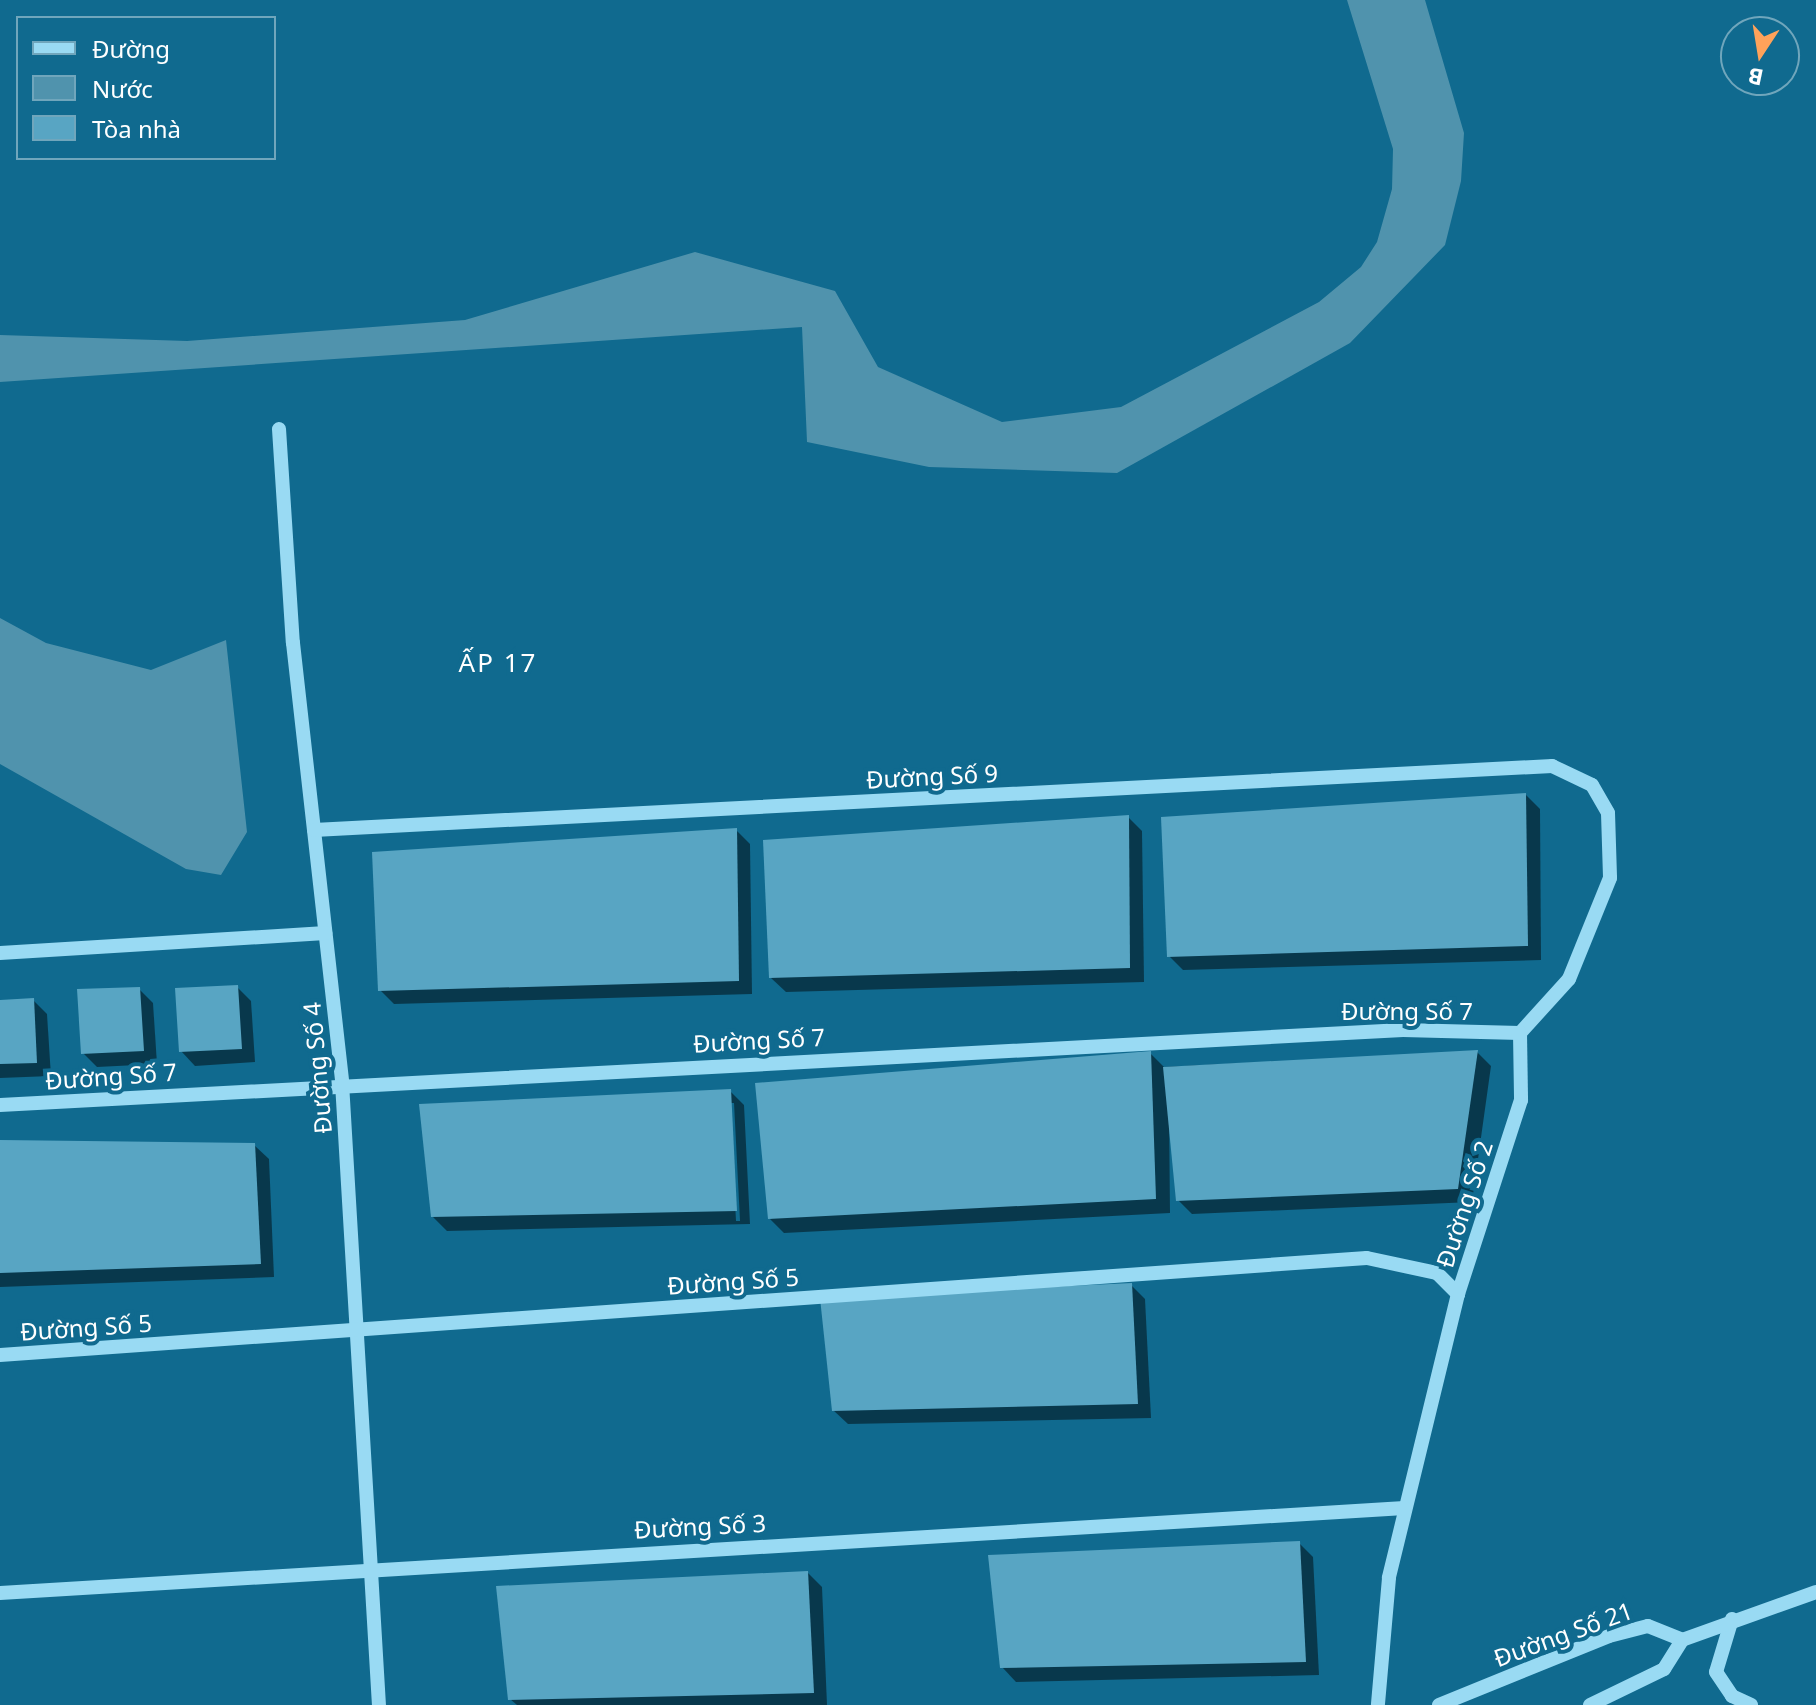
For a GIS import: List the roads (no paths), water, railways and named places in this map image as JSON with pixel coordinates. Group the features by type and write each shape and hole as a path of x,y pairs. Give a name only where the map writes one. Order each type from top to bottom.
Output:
{"street":[{"name":"Đường Số 4","path":"279,429 314,830 342,1083 379,1705"},
{"name":"Đường Số 9","path":"314,830 1552,766 1592,785 1608,813 1610,878 1569,979 1520,1033"},
{"path":"0,953 325,933"},
{"name":"Đường Số 7","path":"0,1105 342,1083 1403,1030 1520,1033"},
{"name":"Đường Số 2","path":"1378,1705 1389,1578 1458,1294 1521,1100 1520,1033"},
{"name":"Đường Số 5","path":"0,1355 1367,1258 1437,1273 1458,1294"},
{"name":"Đường Số 3","path":"0,1593 369,1567 1404,1508"},
{"path":"1590,1705 1664,1669 1682,1640 1732,1619 1816,1592"},
{"path":"1732,1619 1716,1672 1732,1696 1751,1705"},
{"name":"Đường Số 21","path":"1439,1705 1609,1636 1648,1626 1682,1640"}],"water":[{"path":"1347,0 1425,0 1464,133 1461,181 1445,245 1350,343 1117,473 929,467 807,442 802,327 0,382 0,335 187,341 465,320 695,252 835,291 878,367 1002,422 1121,407 1319,302 1361,267 1377,242 1392,189 1393,149"},
{"path":"0,618 46,643 151,670 226,640 247,832 221,875 186,869 0,764"}],"district":[{"name":"ẤP 17","path":"498,663"}]}
